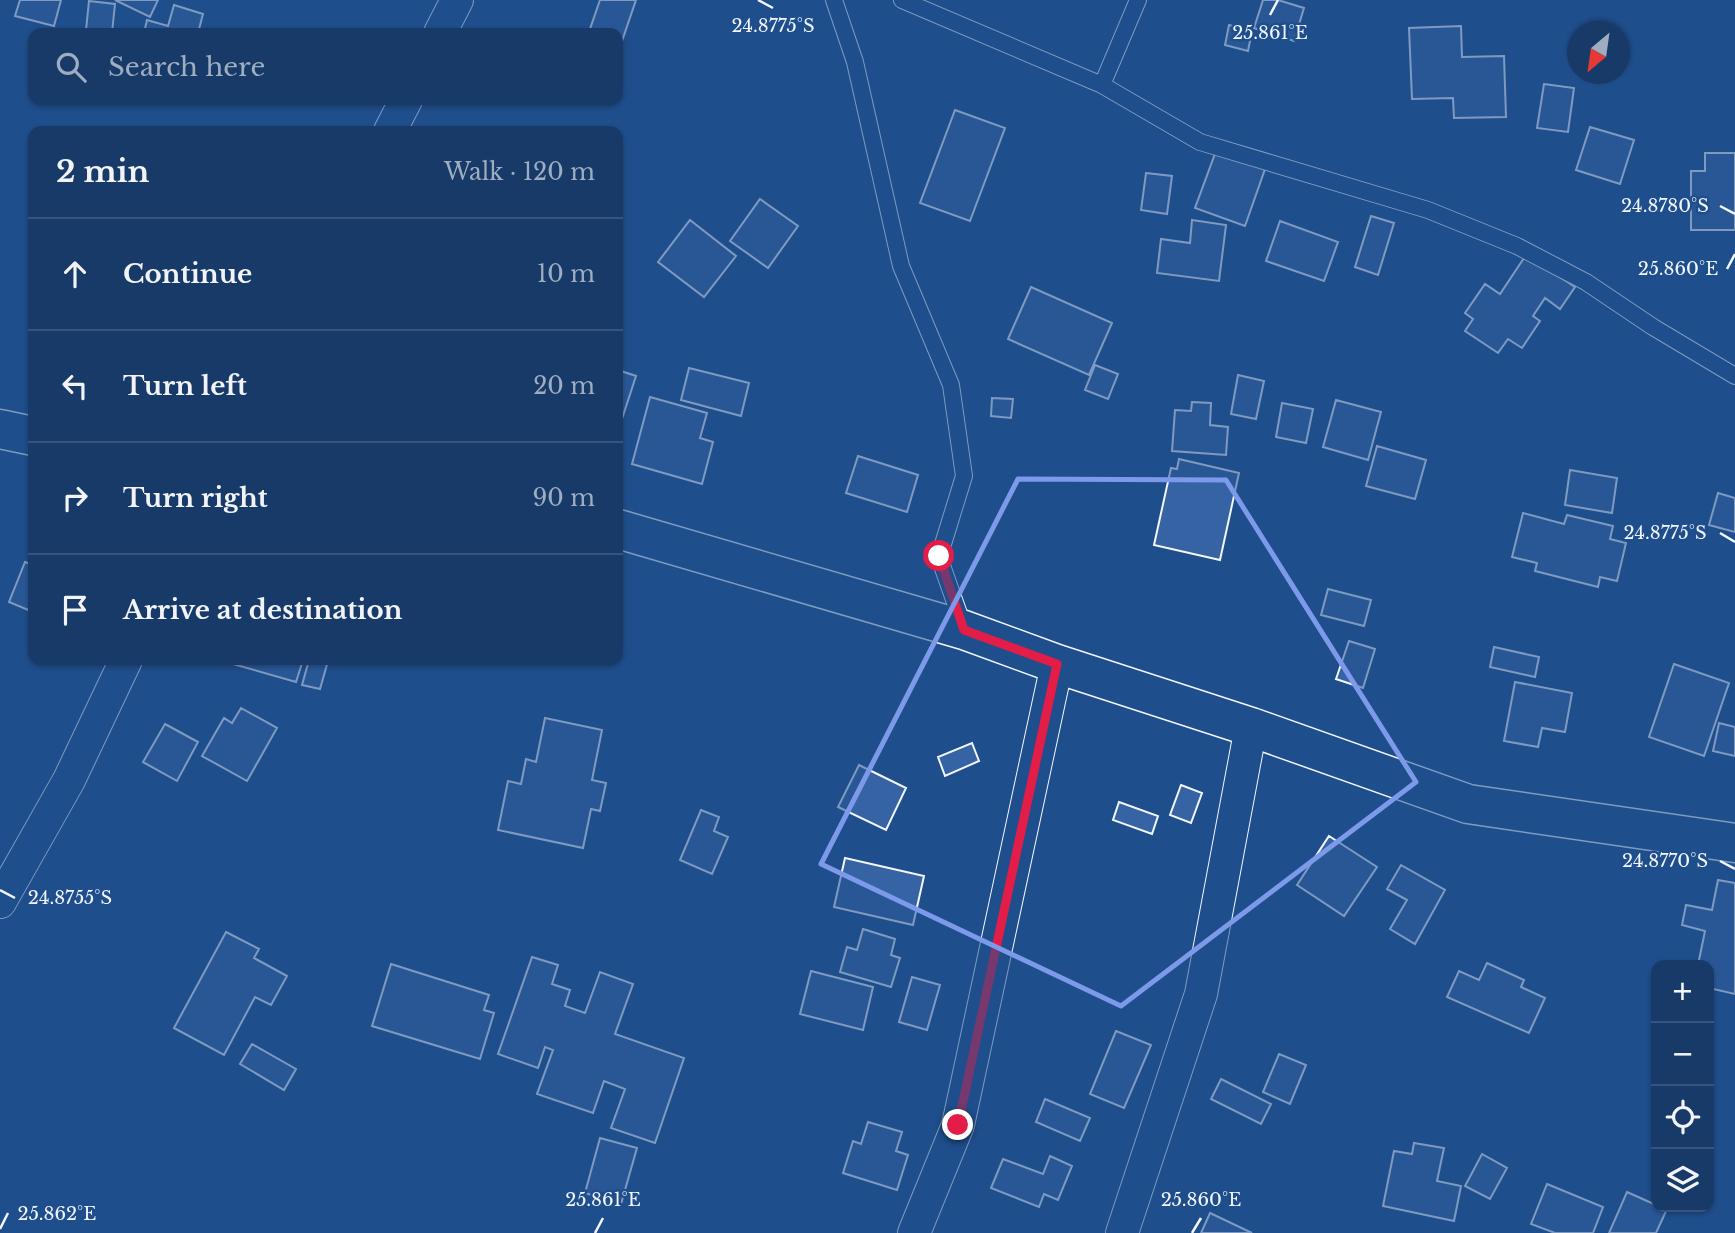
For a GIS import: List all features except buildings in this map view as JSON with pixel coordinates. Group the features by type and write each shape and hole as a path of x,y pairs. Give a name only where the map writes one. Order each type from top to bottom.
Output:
{"street":[{"path":"443,28 457,0"},
{"path":"393,126 403,105"},
{"path":"0,429 28,435"},
{"path":"623,530 964,630 1468,804 1735,843"},
{"path":"914,1233 958,1125 1057,664"},
{"path":"0,902 69,780 124,665"},
{"path":"1122,1233 1201,994 1251,727"}],"lane":[{"path":"834,0 855,62 901,266 951,385 964,476 939,556 964,630"},
{"path":"902,0 1102,85 1200,142 1428,210 1517,246 1586,282 1653,327 1735,376"},
{"path":"1102,85 1139,0"}],"highlighted area":[{"path":"1018,479 1226,480 1416,782 1121,1006 821,864"}],"route":[{"path":"939,556 964,630 1057,664 958,1125"}]}
